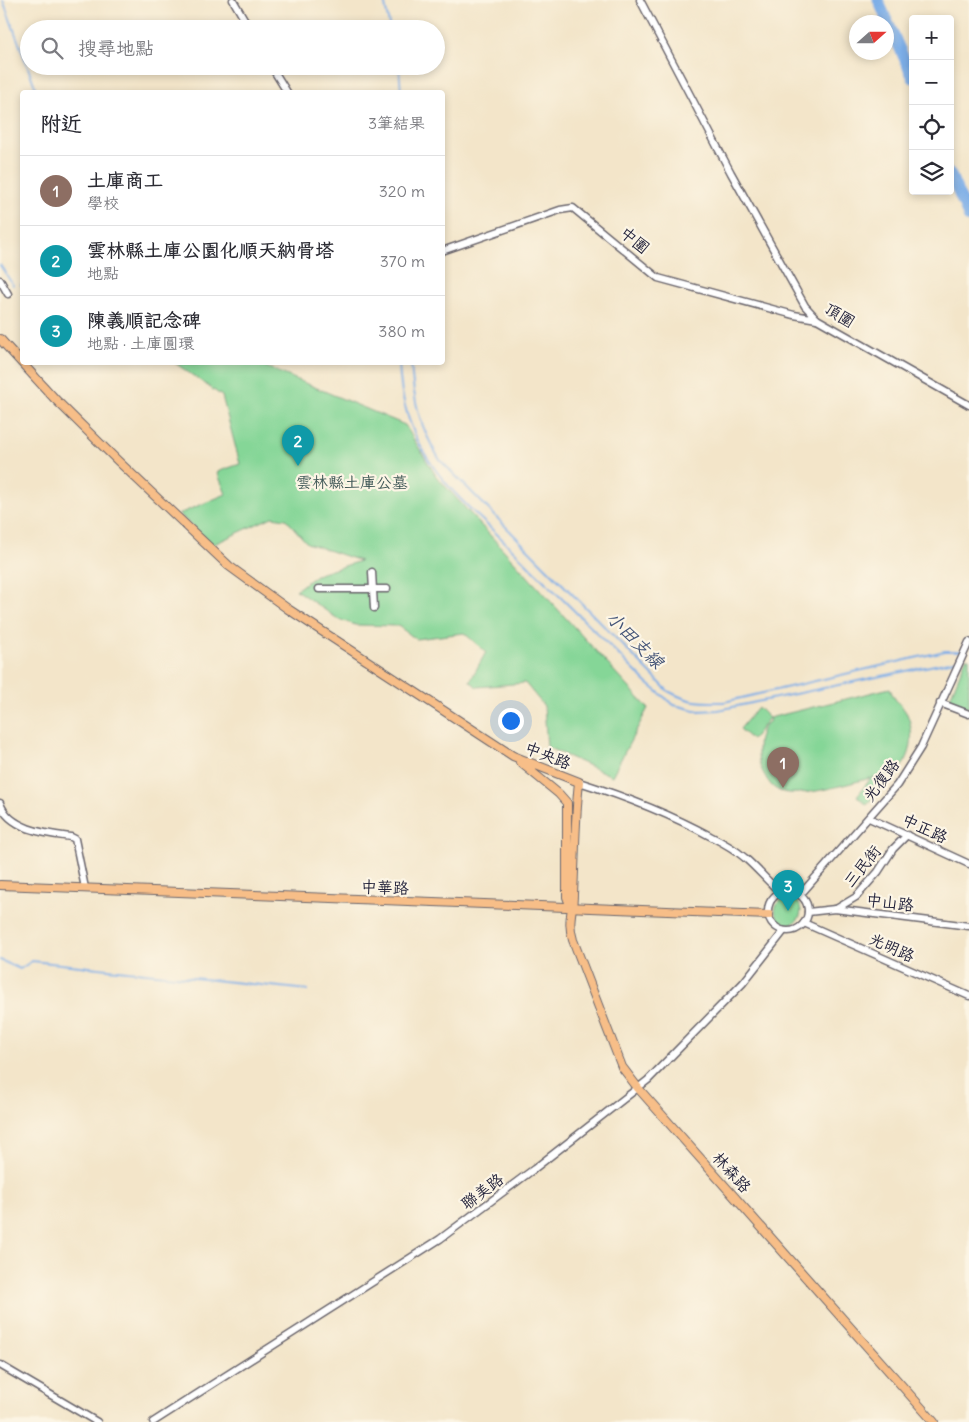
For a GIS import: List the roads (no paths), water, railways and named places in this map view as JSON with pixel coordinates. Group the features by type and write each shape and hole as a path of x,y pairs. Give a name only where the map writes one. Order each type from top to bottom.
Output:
{"main road":[{"name":"中央路","path":"0,339 20,361"},
{"name":"中央路","path":"24,365 62,406 229,566 288,610 513,756 579,782"},
{"name":"林森路","path":"513,756 567,802 567,898 571,908"},
{"name":"林森路","path":"579,782 575,818 573,898 569,926 622,1067 638,1088 934,1422"},
{"name":"中華路","path":"0,885 769,915"}],"street":[{"path":"233,0 245,20"},
{"name":"頂圍","path":"640,0 731,173 805,306 817,319 969,405"},
{"path":"277,75 286,90"},
{"name":"中圍","path":"445,250 560,210 573,208 658,278 794,315 817,319"},
{"path":"0,280 8,294"},
{"path":"372,572 374,608"},
{"path":"319,589 387,588"},
{"name":"光復路","path":"800,895 897,785 916,754 969,642"},
{"path":"940,703 969,714"},
{"name":"中央路","path":"579,782 671,816 700,830 745,858 767,882 781,893"},
{"path":"0,803 2,809 10,818 35,831 75,839 84,888"},
{"name":"中正路","path":"869,818 969,864"},
{"name":"三民街","path":"835,909 856,897 907,835"},
{"path":"787,892 800,895 807,906 808,912 804,923 795,930 784,930 774,925 769,915 771,902 781,893 787,892"},
{"name":"中山路","path":"808,912 835,909 969,926"},
{"name":"光明路","path":"804,923 969,996"},
{"name":"聯美路","path":"153,1422 457,1227 638,1088 743,982 784,930"},
{"path":"0,1365 97,1422"}],"waterway":[{"path":"3,0 20,46"},
{"name":"小田支線","path":"384,0 388,20"},
{"path":"878,0 909,69"},
{"path":"31,75 36,90"},
{"name":"小田支線","path":"400,75 401,90"},
{"path":"954,182 969,218"},
{"path":"0,265 13,285"},
{"path":"399,365 405,405 414,432 427,457 443,479 470,509 647,683 674,705 699,711 718,710 959,660"},
{"name":"小田支線","path":"411,365 419,413 427,437 440,460 668,691 695,701 724,702 945,651 962,651"},
{"path":"0,960 20,969 32,961 308,990"}],"place":[{"name":"雲林縣土庫公園化順天納骨塔","path":"298,466"},
{"name":"土庫商工","path":"783,788"},
{"name":"陳義順記念碑","path":"788,911"}],"park label":[{"name":"雲林縣土庫公墓","path":"352,482"}]}
